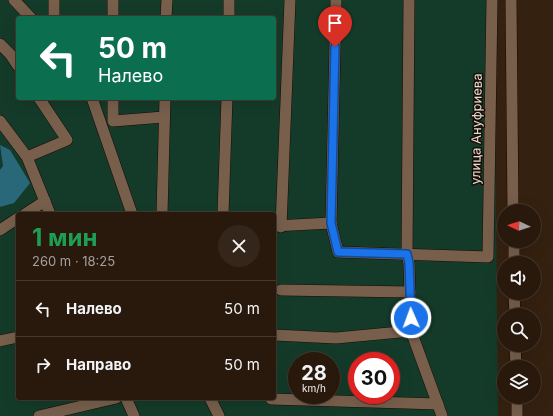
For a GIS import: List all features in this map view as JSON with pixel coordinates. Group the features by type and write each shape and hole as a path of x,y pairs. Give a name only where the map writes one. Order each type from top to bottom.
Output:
{"street":[{"path":"14,0 29,16"},
{"path":"54,0 54,16"},
{"path":"113,0 113,16"},
{"path":"166,16 167,0"},
{"path":"229,0 229,16"},
{"path":"290,0 277,226 331,223"},
{"path":"336,0 331,223 338,252 407,254"},
{"path":"409,0 407,254 409,263 411,331 442,416"},
{"name":"улица Ануфриева","path":"407,254 488,258 492,0"},
{"path":"511,0 514,204"},
{"path":"0,44 10,54 16,63"},
{"path":"27,157 67,140 40,100"},
{"path":"93,100 131,212"},
{"path":"113,100 113,121 164,117"},
{"path":"162,212 164,100"},
{"path":"223,212 227,100"},
{"path":"0,121 27,157 49,212"},
{"path":"28,212 44,201"},
{"path":"0,230 16,219"},
{"path":"281,290 410,292"},
{"path":"276,334 336,338 411,331"},
{"path":"0,341 16,337"},
{"path":"276,399 438,404"},
{"path":"39,416 107,400"},
{"path":"127,400 134,416"},
{"path":"211,400 219,416"},
{"path":"517,404 517,416"}],"green space":[{"path":"0,0 498,0 495,95 498,416 0,416"}],"water":[{"path":"0,145 10,150 30,183 14,203 0,207 0,170 3,166"}],"route":[{"path":"335,47 331,223 338,252 407,254 409,263 411,318"}]}
